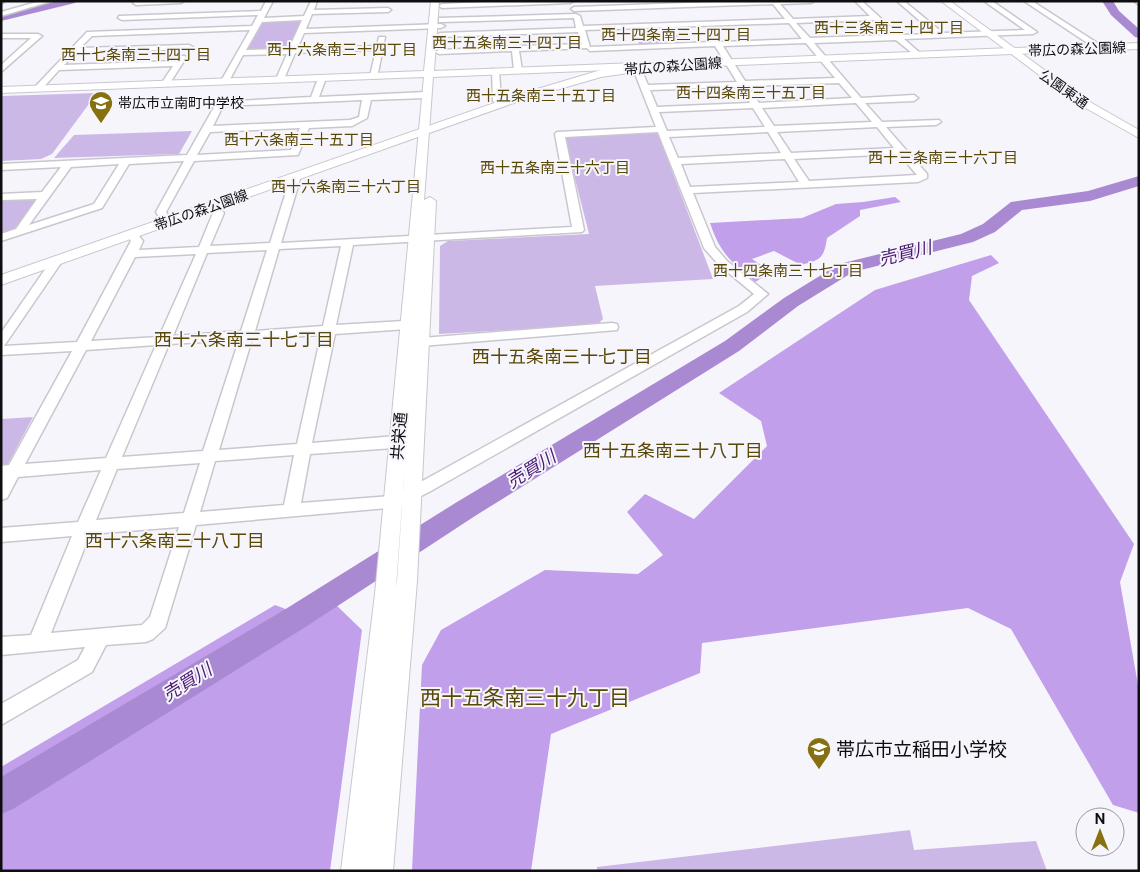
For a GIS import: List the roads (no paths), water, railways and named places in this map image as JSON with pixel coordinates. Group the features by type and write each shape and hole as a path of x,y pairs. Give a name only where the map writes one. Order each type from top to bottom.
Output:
{"main road":[{"name":"帯広の森公園線","path":"1,280 577,78 636,66 1138,46"}],"street":[{"path":"1,14 49,1"},
{"path":"109,33 137,2 181,1"},
{"path":"225,81 270,1"},
{"path":"280,79 314,1"},
{"path":"374,76 390,1"},
{"path":"439,52 589,48 696,18 774,2 811,1"},
{"path":"858,1 917,55"},
{"path":"900,1 942,36"},
{"name":"公園東通","path":"945,1 1079,100 1139,134"},
{"path":"718,44 1033,32 987,1"},
{"path":"1027,1 1101,48"},
{"path":"300,31 384,28 510,2 696,18 790,21 876,18"},
{"path":"510,2 518,70"},
{"path":"686,190 918,179 924,176 774,2"},
{"path":"439,17 512,17 573,7"},
{"path":"573,7 589,48 602,67"},
{"path":"122,18 307,15 388,10"},
{"path":"439,17 513,32 580,29 696,18"},
{"name":"共栄通","path":"430,129 426,95 439,52 439,17"},
{"name":"共栄通","path":"354,871 385,594 401,506 416,325 433,73 439,17"},
{"path":"696,18 718,44 730,62 806,185"},
{"path":"696,18 718,44"},
{"path":"693,63 696,18"},
{"path":"38,88 90,34 255,28"},
{"path":"165,84 201,30"},
{"path":"1,70 38,36 2,36"},
{"path":"74,51 189,47"},
{"path":"241,53 380,48"},
{"path":"58,68 178,63"},
{"path":"1,90 636,66 710,248 716,256 762,294 742,309 401,506 291,511 1,534"},
{"path":"495,71 497,101 501,104"},
{"path":"314,100 322,78"},
{"path":"645,88 841,80"},
{"path":"167,222 161,212 220,104 426,95"},
{"path":"207,129 352,123 363,118 367,98"},
{"path":"654,110 914,98"},
{"path":"131,254 578,230 560,134 771,129 936,122"},
{"path":"1,167 295,153 306,124"},
{"path":"675,161 902,151"},
{"path":"1,238 98,206 126,161"},
{"path":"22,231 22,227 68,164"},
{"path":"1,646 146,633 158,622 296,176"},
{"path":"1,197 46,195"},
{"path":"37,643 111,464 205,250 219,213 212,206"},
{"path":"1,494 8,471 131,254 137,241 132,234"},
{"path":"291,511 302,450 348,242"},
{"path":"1,343 57,260"},
{"path":"1,351 416,325"},
{"path":"414,343 612,328"},
{"path":"8,471 407,442"},
{"name":"共栄通","path":"379,871 407,581 401,506"},
{"path":"1,715 85,666 100,638"}],"waterway":[{"path":"1,18 71,1"},
{"name":"売買川","path":"1107,1 1115,13 1139,35"},
{"name":"売買川","path":"1,797 294,619 466,509 732,346 791,302 846,268 967,238 989,228 1017,206 1090,196 1139,181"}],"place":[{"name":"帯広市立南町中学校","path":"101,124"},
{"name":"帯広市立稲田小学校","path":"819,770"}],"district":[{"name":"西十三条南三十四丁目","path":"889,27"},
{"name":"西十四条南三十四丁目","path":"676,34"},
{"name":"西十五条南三十四丁目","path":"507,42"},
{"name":"西十六条南三十四丁目","path":"342,49"},
{"name":"西十七条南三十四丁目","path":"136,54"},
{"name":"西十四条南三十五丁目","path":"751,92"},
{"name":"西十五条南三十五丁目","path":"541,95"},
{"name":"西十六条南三十五丁目","path":"299,139"},
{"name":"西十三条南三十六丁目","path":"943,157"},
{"name":"西十五条南三十六丁目","path":"555,167"},
{"name":"西十六条南三十六丁目","path":"346,186"},
{"name":"西十四条南三十七丁目","path":"788,270"},
{"name":"西十六条南三十七丁目","path":"244,339"},
{"name":"西十五条南三十七丁目","path":"562,356"},
{"name":"西十五条南三十八丁目","path":"673,450"},
{"name":"西十六条南三十八丁目","path":"175,540"},
{"name":"西十五条南三十九丁目","path":"525,697"}]}
